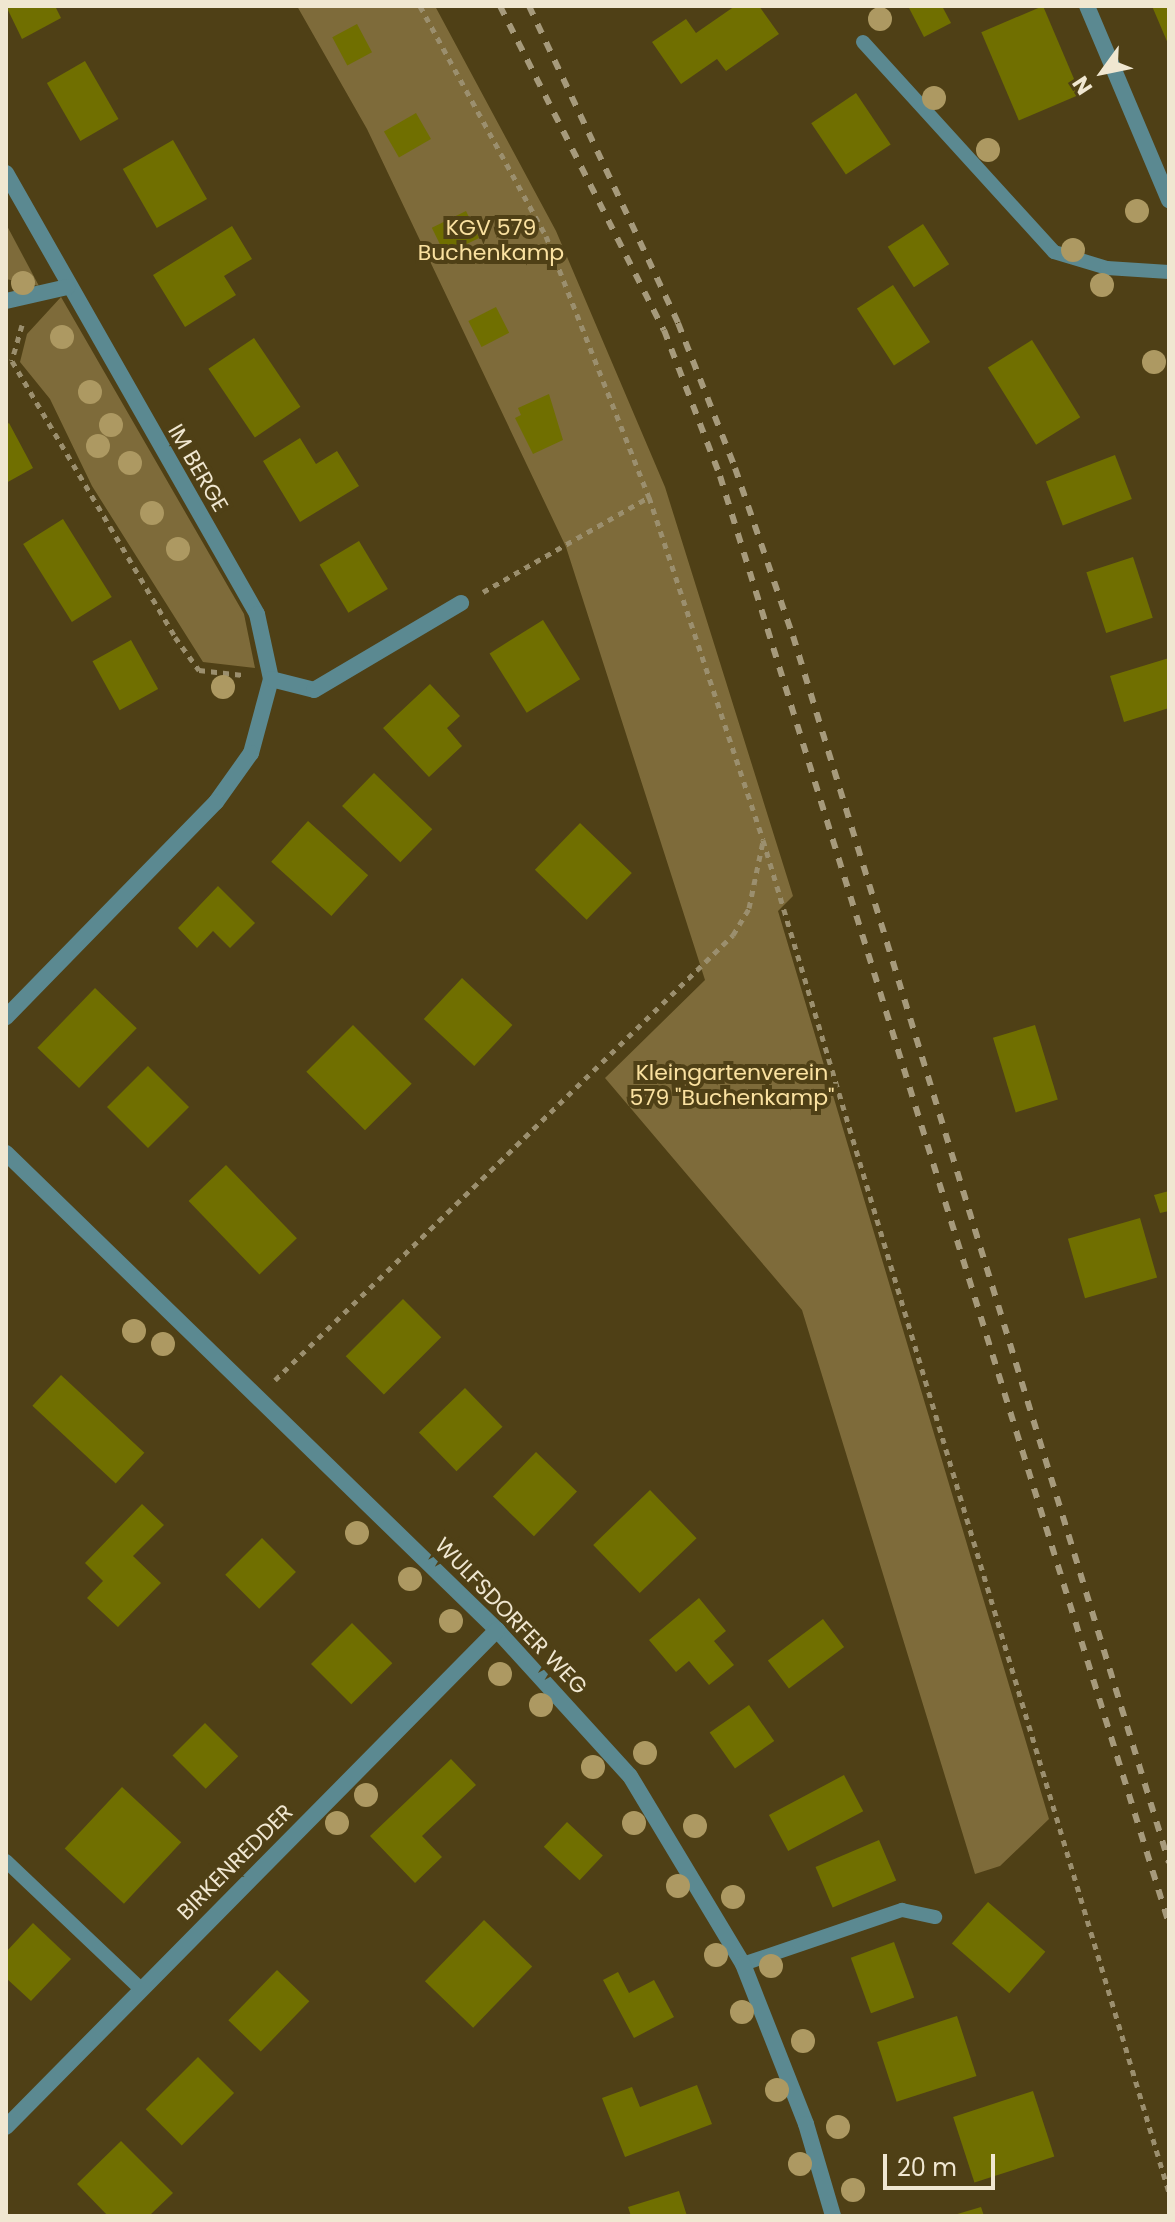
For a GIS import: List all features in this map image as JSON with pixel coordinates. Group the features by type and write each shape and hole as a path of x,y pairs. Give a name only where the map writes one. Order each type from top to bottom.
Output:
{"street":[{"path":"1087,6 1169,200"},
{"name":"IM BERGE","path":"6,173 67,287 257,614 271,679 251,753 216,802 6,1017"},
{"path":"6,301 67,287"},
{"path":"271,679 314,690 461,603"},
{"name":"WULFSDORFER WEG","path":"6,1153 259,1395 497,1630 630,1776 743,1964 806,2124 833,2216"},
{"name":"BIRKENREDDER","path":"6,2127 497,1630"}],"lane":[{"path":"863,42 1054,252 1107,268 1169,272"},
{"path":"6,1861 140,1988"},
{"path":"743,1964 902,1910 935,1917"}],"path":[{"path":"420,6 546,236 649,497 763,840 1169,2192"},
{"path":"67,287 21,326 12,361 199,670 271,679"},
{"path":"461,603 649,497"},
{"path":"259,1395 733,935 749,908 763,840"}],"green space":[{"path":"297,6 435,6 556,231 665,487 793,896 778,911 1049,1819 1000,1866 975,1874 802,1310 605,1078 705,980 566,547 367,129"},
{"path":"6,224 39,286 6,279"},
{"path":"61,297 244,614 255,668 203,662 92,486 50,399 20,362 27,334"}],"building":[{"path":"6,6 55,6 61,18 22,39"},
{"path":"735,6 759,6 779,34 726,71 717,59 681,84 652,42 686,19 696,33"},
{"path":"908,6 942,6 951,23 924,37"},
{"path":"1043,6 1081,94 1019,121 981,32"},
{"path":"1152,6 1169,6 1169,46"},
{"path":"357,24 372,52 347,65 332,37"},
{"path":"85,61 118,119 80,141 47,83"},
{"path":"856,93 891,144 846,175 811,123"},
{"path":"416,113 431,139 399,157 384,132"},
{"path":"173,140 207,199 157,228 123,169"},
{"path":"466,211 479,238 445,255 432,228"},
{"path":"923,224 949,264 914,287 888,247"},
{"path":"232,226 252,259 224,276 236,295 185,327 153,275"},
{"path":"893,285 930,342 894,365 857,308"},
{"path":"496,307 509,333 482,347 468,321"},
{"path":"254,338 300,407 255,438 208,369"},
{"path":"1032,340 1080,417 1036,445 988,368"},
{"path":"549,394 563,440 533,454 515,418 521,415 518,408"},
{"path":"9,423 33,468 6,483 6,425"},
{"path":"300,438 316,464 337,451 359,486 300,522 263,461"},
{"path":"1115,455 1132,499 1063,525 1046,482"},
{"path":"63,519 112,597 72,622 23,544"},
{"path":"359,541 388,589 348,613 320,565"},
{"path":"1133,557 1153,618 1106,633 1086,572"},
{"path":"543,620 580,679 527,713 490,653"},
{"path":"131,640 158,689 120,710 93,661"},
{"path":"1169,658 1169,708 1124,722 1110,676"},
{"path":"430,684 460,716 447,728 462,746 429,777 383,728"},
{"path":"374,773 432,829 400,862 342,806"},
{"path":"308,821 368,875 331,916 271,862"},
{"path":"580,823 632,873 587,920 535,870"},
{"path":"218,886 255,923 230,948 213,931 197,948 178,928"},
{"path":"462,978 512,1025 474,1066 424,1019"},
{"path":"95,988 137,1028 79,1088 37,1048"},
{"path":"353,1025 412,1084 365,1130 306,1072"},
{"path":"1035,1025 1058,1100 1016,1112 993,1038"},
{"path":"148,1066 189,1107 148,1148 107,1107"},
{"path":"226,1165 297,1238 259,1274 189,1201"},
{"path":"1169,1191 1169,1211 1160,1213 1154,1195"},
{"path":"1140,1218 1157,1278 1085,1298 1068,1239"},
{"path":"403,1299 441,1337 384,1394 346,1356"},
{"path":"61,1375 144,1453 116,1483 32,1406"},
{"path":"465,1388 503,1427 456,1471 419,1432"},
{"path":"536,1452 577,1492 534,1536 493,1497"},
{"path":"650,1490 697,1538 640,1593 593,1545"},
{"path":"142,1504 164,1525 133,1556 161,1583 118,1627 87,1598 103,1581 85,1563"},
{"path":"262,1538 296,1572 259,1609 225,1575"},
{"path":"699,1598 726,1631 714,1641 734,1665 709,1685 689,1661 676,1672 649,1640"},
{"path":"823,1619 844,1647 789,1688 768,1661"},
{"path":"352,1623 392,1663 351,1704 311,1664"},
{"path":"749,1705 774,1741 735,1769 710,1733"},
{"path":"205,1723 238,1756 206,1789 172,1756"},
{"path":"451,1759 476,1785 422,1836 442,1857 415,1883 370,1836"},
{"path":"844,1775 863,1811 788,1851 769,1815"},
{"path":"122,1787 181,1842 124,1904 65,1848"},
{"path":"567,1822 603,1855 580,1880 544,1847"},
{"path":"879,1840 896,1881 833,1907 815,1867"},
{"path":"988,1902 1045,1952 1009,1993 952,1944"},
{"path":"484,1920 532,1967 473,2028 425,1981"},
{"path":"33,1923 71,1959 31,2001 6,1978 6,1952"},
{"path":"894,1942 914,1997 871,2013 851,1958"},
{"path":"277,1970 309,2001 261,2052 228,2020"},
{"path":"618,1972 629,1993 654,1980 674,2017 634,2038 603,1980"},
{"path":"957,2016 976,2076 897,2102 877,2042"},
{"path":"198,2057 234,2093 182,2145 146,2109"},
{"path":"697,2085 712,2124 625,2157 602,2098 632,2087 640,2107"},
{"path":"1033,2091 1054,2157 974,2183 953,2117"},
{"path":"121,2141 173,2193 149,2216 108,2216 77,2184"},
{"path":"679,2191 687,2216 631,2216 628,2207"},
{"path":"981,2207 984,2216 954,2216 954,2215"}],"railway":[{"path":"500,6 664,330 720,476 1169,1924"},
{"path":"529,6 678,323 735,468 793,636 1169,1863"}],"park label":[{"name":"KGV 579 Buchenkamp","path":"491,240"},
{"name":"Kleingartenverein 579 \"Buchenkamp\"","path":"732,1084"}]}
